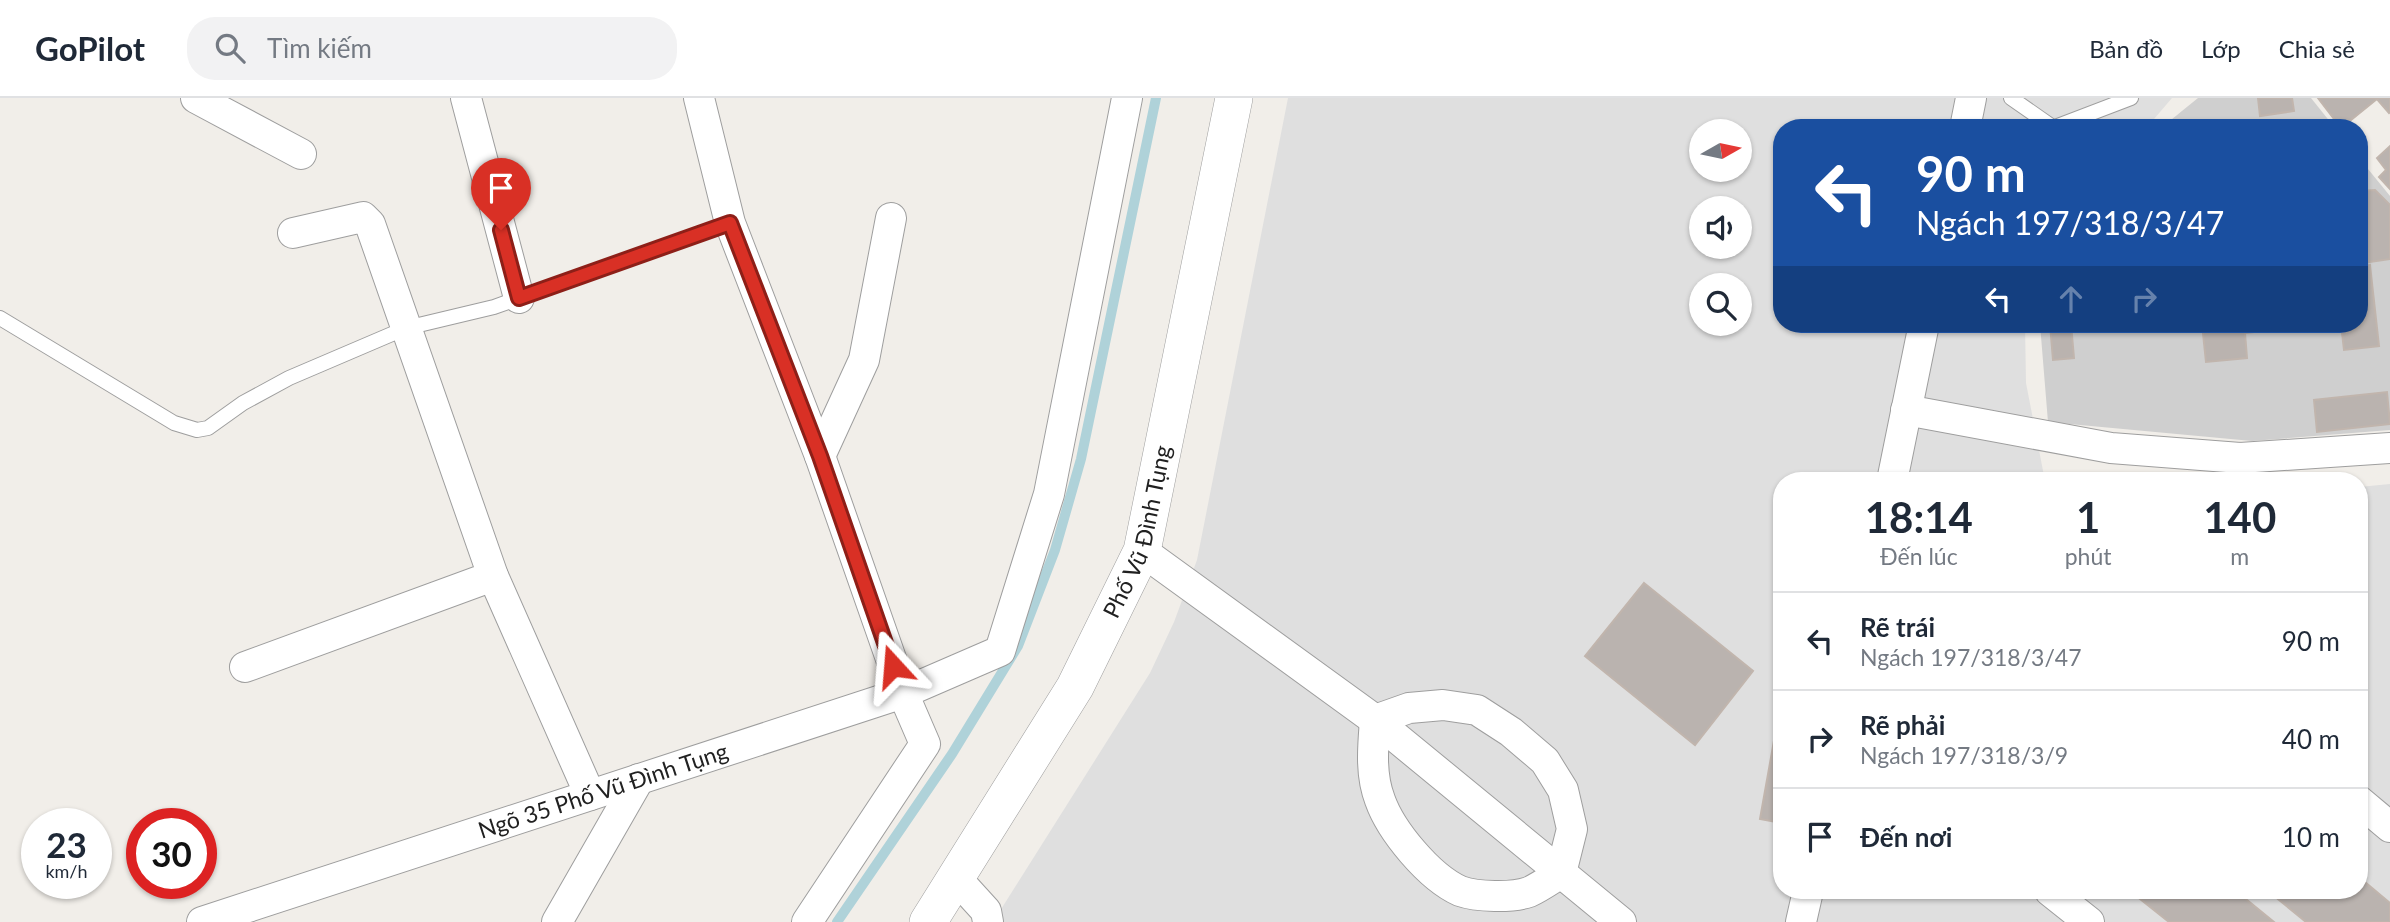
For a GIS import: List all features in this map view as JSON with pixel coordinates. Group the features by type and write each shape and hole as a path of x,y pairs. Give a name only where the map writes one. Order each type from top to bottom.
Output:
{"street":[{"path":"196,98 301,154"},
{"path":"466,98 519,298"},
{"path":"699,98 730,223 820,456 902,693 925,744 807,922"},
{"name":"Ngõ 35 Phố Vũ Đình Tụng","path":"202,922 902,693 1000,651 1049,494 1127,98"},
{"name":"Phố Vũ Đình Tụng","path":"928,922 1075,687 1142,551 1234,98"},
{"path":"1967,119 1971,98"},
{"path":"293,233 363,217 374,231 493,576 590,795"},
{"path":"820,456 864,360 891,218"},
{"path":"1894,472 1906,410 1927,333"},
{"path":"1906,410 2111,448 2239,458 2390,448"},
{"path":"1142,551 1375,720 1620,922"},
{"path":"245,667 493,576"},
{"path":"1443,705 1477,710 1511,732 1545,761 1563,790 1572,829 1562,873 1528,892 1496,897 1460,891 1426,866 1398,834 1379,799 1372,759 1375,720 1409,708 1443,705"},
{"path":"557,922 639,779"},
{"path":"2368,809 2390,827"},
{"path":"956,878 986,911 988,922"},
{"path":"1801,922 1806,899"},
{"path":"2060,899 2089,922"}],"lane":[{"path":"2011,98 2042,119"},
{"path":"2075,119 2131,98"},
{"path":"0,318 174,423 197,430 208,428 243,403 289,378 406,328 495,307 730,223"}],"shaded area":[{"path":"1288,98 2172,98 2154,119 1773,119 1773,333 2025,333 2026,383 2043,472 1773,472 1773,899 2368,899 2368,486 2390,484 2390,922 993,922 1150,673 1174,622 1197,560"},
{"path":"2198,98 2311,98 2328,119 2172,119"},
{"path":"2368,169 2390,196 2390,430 2252,441 2048,422 2041,333 2368,333"}],"building":[{"path":"2258,98 2292,98 2294,111 2260,116"},
{"path":"2318,98 2377,99 2352,119 2334,119"},
{"path":"2376,98 2390,98 2389,113"},
{"path":"2390,146 2390,189 2379,177 2386,170 2377,158"},
{"path":"2368,190 2375,190 2390,205 2390,259 2369,262"},
{"path":"2368,265 2379,346 2344,350 2342,333 2368,333"},
{"path":"2051,333 2072,333 2074,358 2053,360"},
{"path":"2203,333 2245,333 2247,358 2206,362"},
{"path":"2387,392 2390,424 2317,432 2314,400"},
{"path":"1644,583 1753,671 1695,745 1585,656"},
{"path":"1773,746 1773,821 1760,819"},
{"path":"2368,885 2390,903 2390,922 2306,922 2278,899 2368,899"},
{"path":"2140,899 2246,899 2274,922 2169,922"}],"waterway":[{"path":"837,922 952,754 1018,646 1055,550 1081,459 1156,98"}],"route":[{"path":"501,230 519,298 730,223 820,456 893,666"}]}
